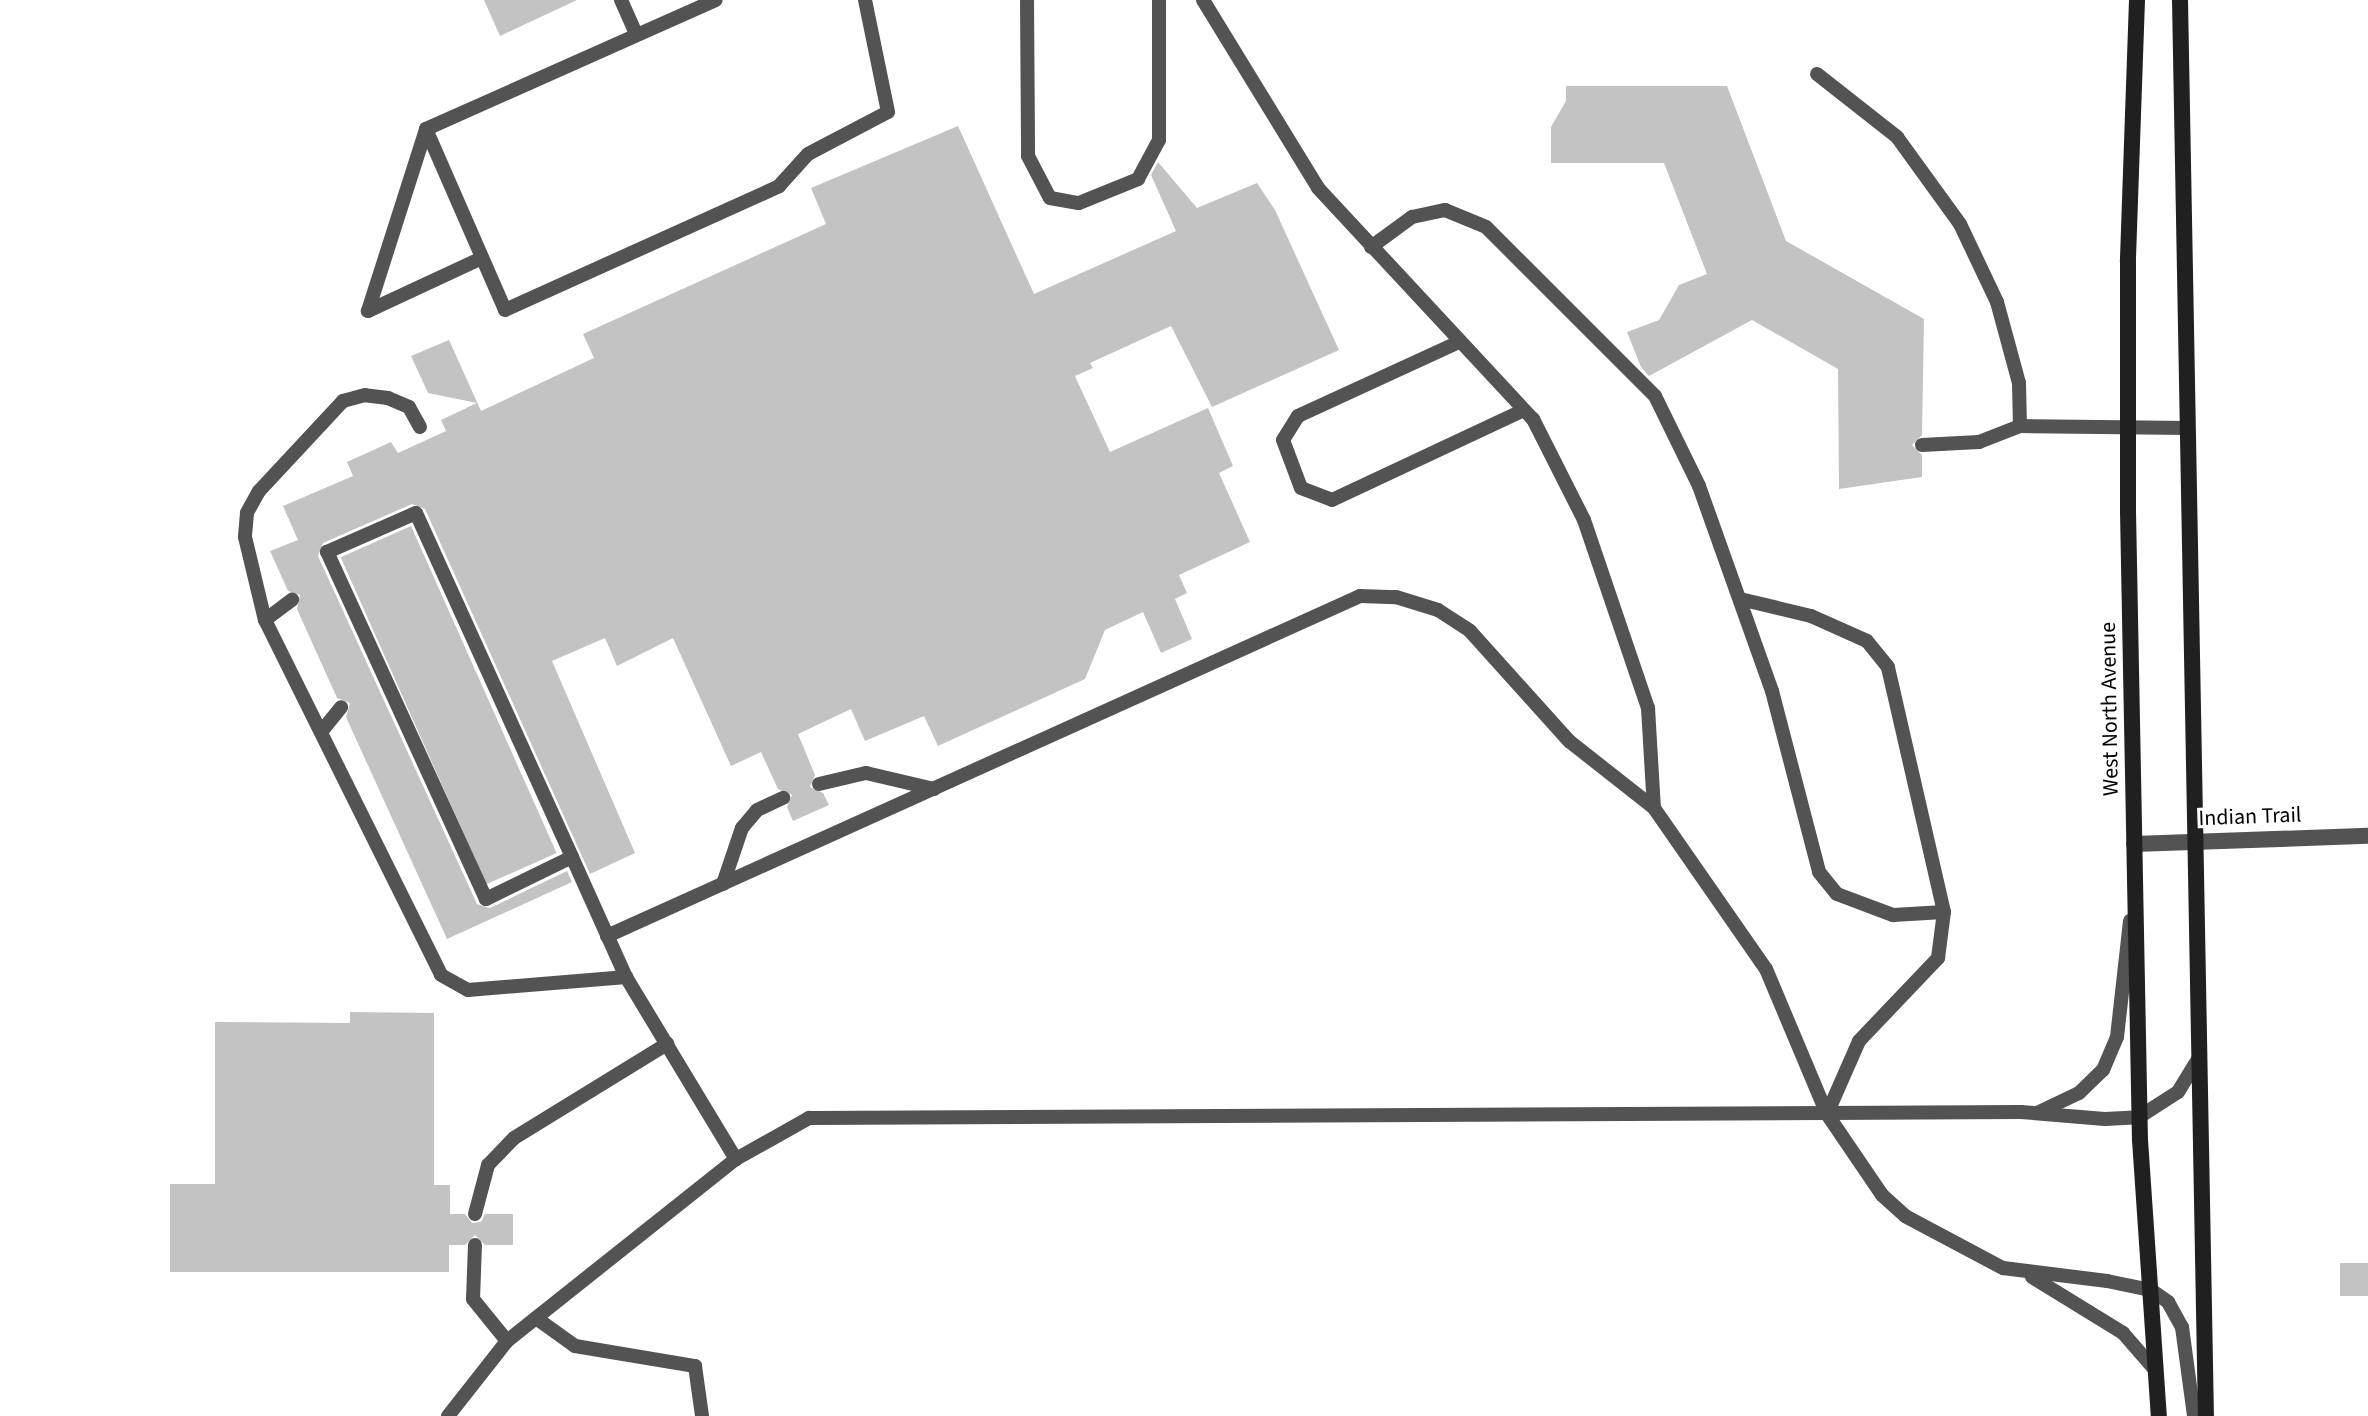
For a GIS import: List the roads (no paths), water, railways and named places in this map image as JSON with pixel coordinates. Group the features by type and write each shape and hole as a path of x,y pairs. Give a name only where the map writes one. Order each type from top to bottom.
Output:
{"main road":[{"name":"West North Avenue","path":"2137,0 2128,429 2134,844 2139,1117 2159,1416"},
{"path":"2180,0 2206,1416"}],"street":[{"name":"Indian Trail","path":"2134,844 2368,836"}],"lane":[{"path":"621,0 636,34"},
{"path":"482,258 368,311 426,129 716,0"},
{"path":"426,129 505,310 779,186 808,154 888,112 865,0"},
{"path":"1027,0 1028,156 1050,198 1079,203 1138,179 1159,140 1159,0"},
{"path":"1203,0 1318,188 1524,410 1584,520 1623,628 1648,708 1654,808"},
{"path":"1817,74 1897,137 1960,224 1997,302 2019,383 2020,426"},
{"path":"1371,247 1412,217 1445,210 1486,227 1655,396 1699,486 1772,691 1819,872 1837,894 1893,915 1944,912"},
{"path":"1459,342 1298,416 1283,440 1301,488 1332,500 1524,410"},
{"path":"420,427 409,407 388,398 365,395 343,401 259,491 247,513 245,537 265,620 441,975 468,990 626,977"},
{"path":"1922,445 1979,442 2020,426 2188,428"},
{"path":"572,857 486,899 327,552 416,513 572,857 607,936 626,977 736,1159"},
{"path":"607,936 1360,596 1396,597 1438,610 1470,631 1569,741 1654,808 1766,969 1827,1114 1882,1195 1905,1216 2003,1268 2151,1290 2168,1302 2182,1327 2194,1416"},
{"path":"1740,599 1811,616 1867,641 1888,667 1944,912 1938,958 1859,1041 1827,1114"},
{"path":"265,620 292,600"},
{"path":"321,732 341,707"},
{"path":"819,784 866,773 934,789"},
{"path":"723,884 742,828 757,810 783,798"},
{"path":"2037,1113 2079,1093 2103,1070 2117,1037 2135,882"},
{"path":"475,1214 488,1165 514,1138 667,1044"},
{"path":"448,1416 507,1341 736,1159 809,1118 2037,1113 2139,1117 2178,1092 2200,1056"},
{"path":"475,1245 473,1299 507,1341"},
{"path":"2028,1274 2123,1333 2156,1371"},
{"path":"536,1318 575,1346 695,1366 702,1416"}]}
